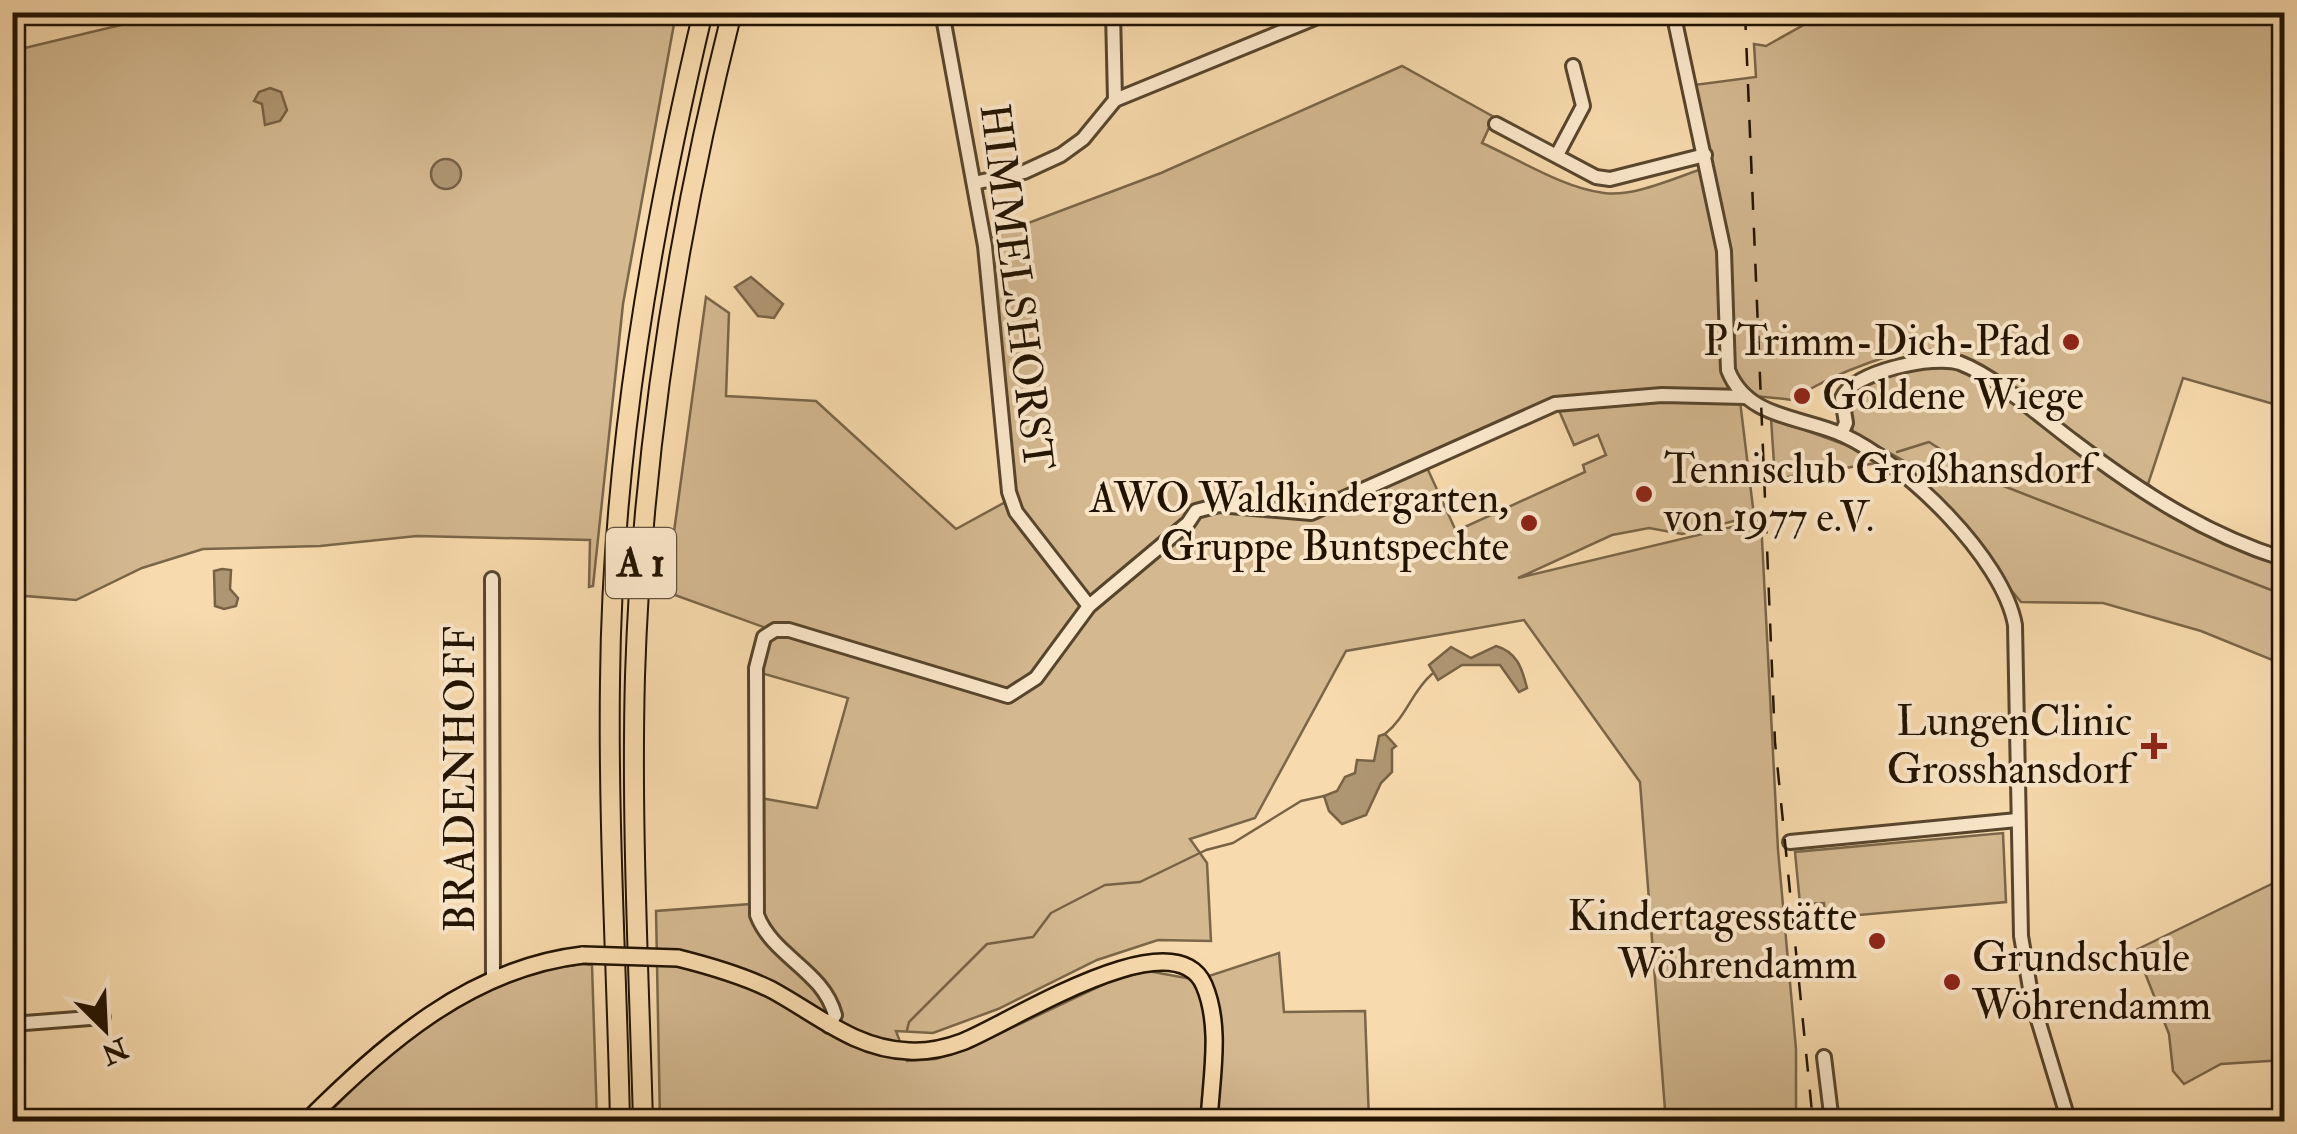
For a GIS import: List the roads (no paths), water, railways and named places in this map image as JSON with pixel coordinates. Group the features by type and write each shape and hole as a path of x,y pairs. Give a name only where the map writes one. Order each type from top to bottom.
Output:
{"highway":[{"name":"A 1","path":"620,1122 610,679 626,434 656,228 703,12"},
{"name":"A 1","path":"642,1122 635,696 641,558 652,438 681,231 732,12"}],"main road":[{"path":"306,1122 376,1055 438,1010 493,978 583,955 678,958 772,990 865,1044 931,1050 978,1036 1102,974 1146,964 1183,966 1200,977 1209,1001 1213,1048 1209,1122"}],"street":[{"name":"HIMMELSHORST","path":"942,12 990,281 1009,492 1016,512 1089,606"},
{"path":"1113,12 1115,100"},
{"path":"974,183 1024,172 1061,155 1083,139 1115,100 1330,12"},
{"path":"1673,12 1724,251 1728,370 1735,388 1768,411 1841,434 1888,459 1918,484 1998,579 2010,601 2016,626 2017,820 2024,956 2032,1000 2069,1122"},
{"path":"1557,155 1584,99 1572,66"},
{"path":"1496,124 1610,180 1704,156"},
{"path":"1841,434 1846,424 1842,398 1851,385 1925,359 1959,363 2041,417 2136,488 2206,530 2284,559"},
{"path":"830,1026 835,1015 825,988 764,932 757,915 756,668 764,638 776,630 789,630 1008,696 1036,678 1089,606 1196,512 1219,505 1311,513 1554,404 1662,395 1745,397"},
{"name":"BRADENHOFF","path":"492,579 493,978"},
{"path":"1790,842 2017,820"},
{"path":"12,1024 103,1016"},
{"path":"1824,1057 1832,1122"}],"waterway":[{"path":"1897,452 1929,442 1965,465 1987,469 2001,485 2284,595"},
{"path":"1385,734 1432,674"},
{"path":"907,1030 909,1022 987,944 1033,937 1051,913 1105,885 1140,882 1206,850 1233,843 1301,801 1324,796"}],"railway":[{"path":"1745,12 1775,742 1813,1122"}],"place":[{"name":"P Trimm-Dich-Pfad","path":"2071,342"},
{"name":"Goldene Wiege","path":"1802,396"},
{"name":"Tennisclub Großhansdorf von 1977 e.V.","path":"1644,494"},
{"name":"AWO Waldkindergarten, Gruppe Buntspechte","path":"1529,523"},
{"name":"LungenClinic Grosshansdorf","path":"2154,746"},
{"name":"Kindertagesstätte Wöhrendamm","path":"1877,941"},
{"name":"Grundschule Wöhrendamm","path":"1952,982"}]}
